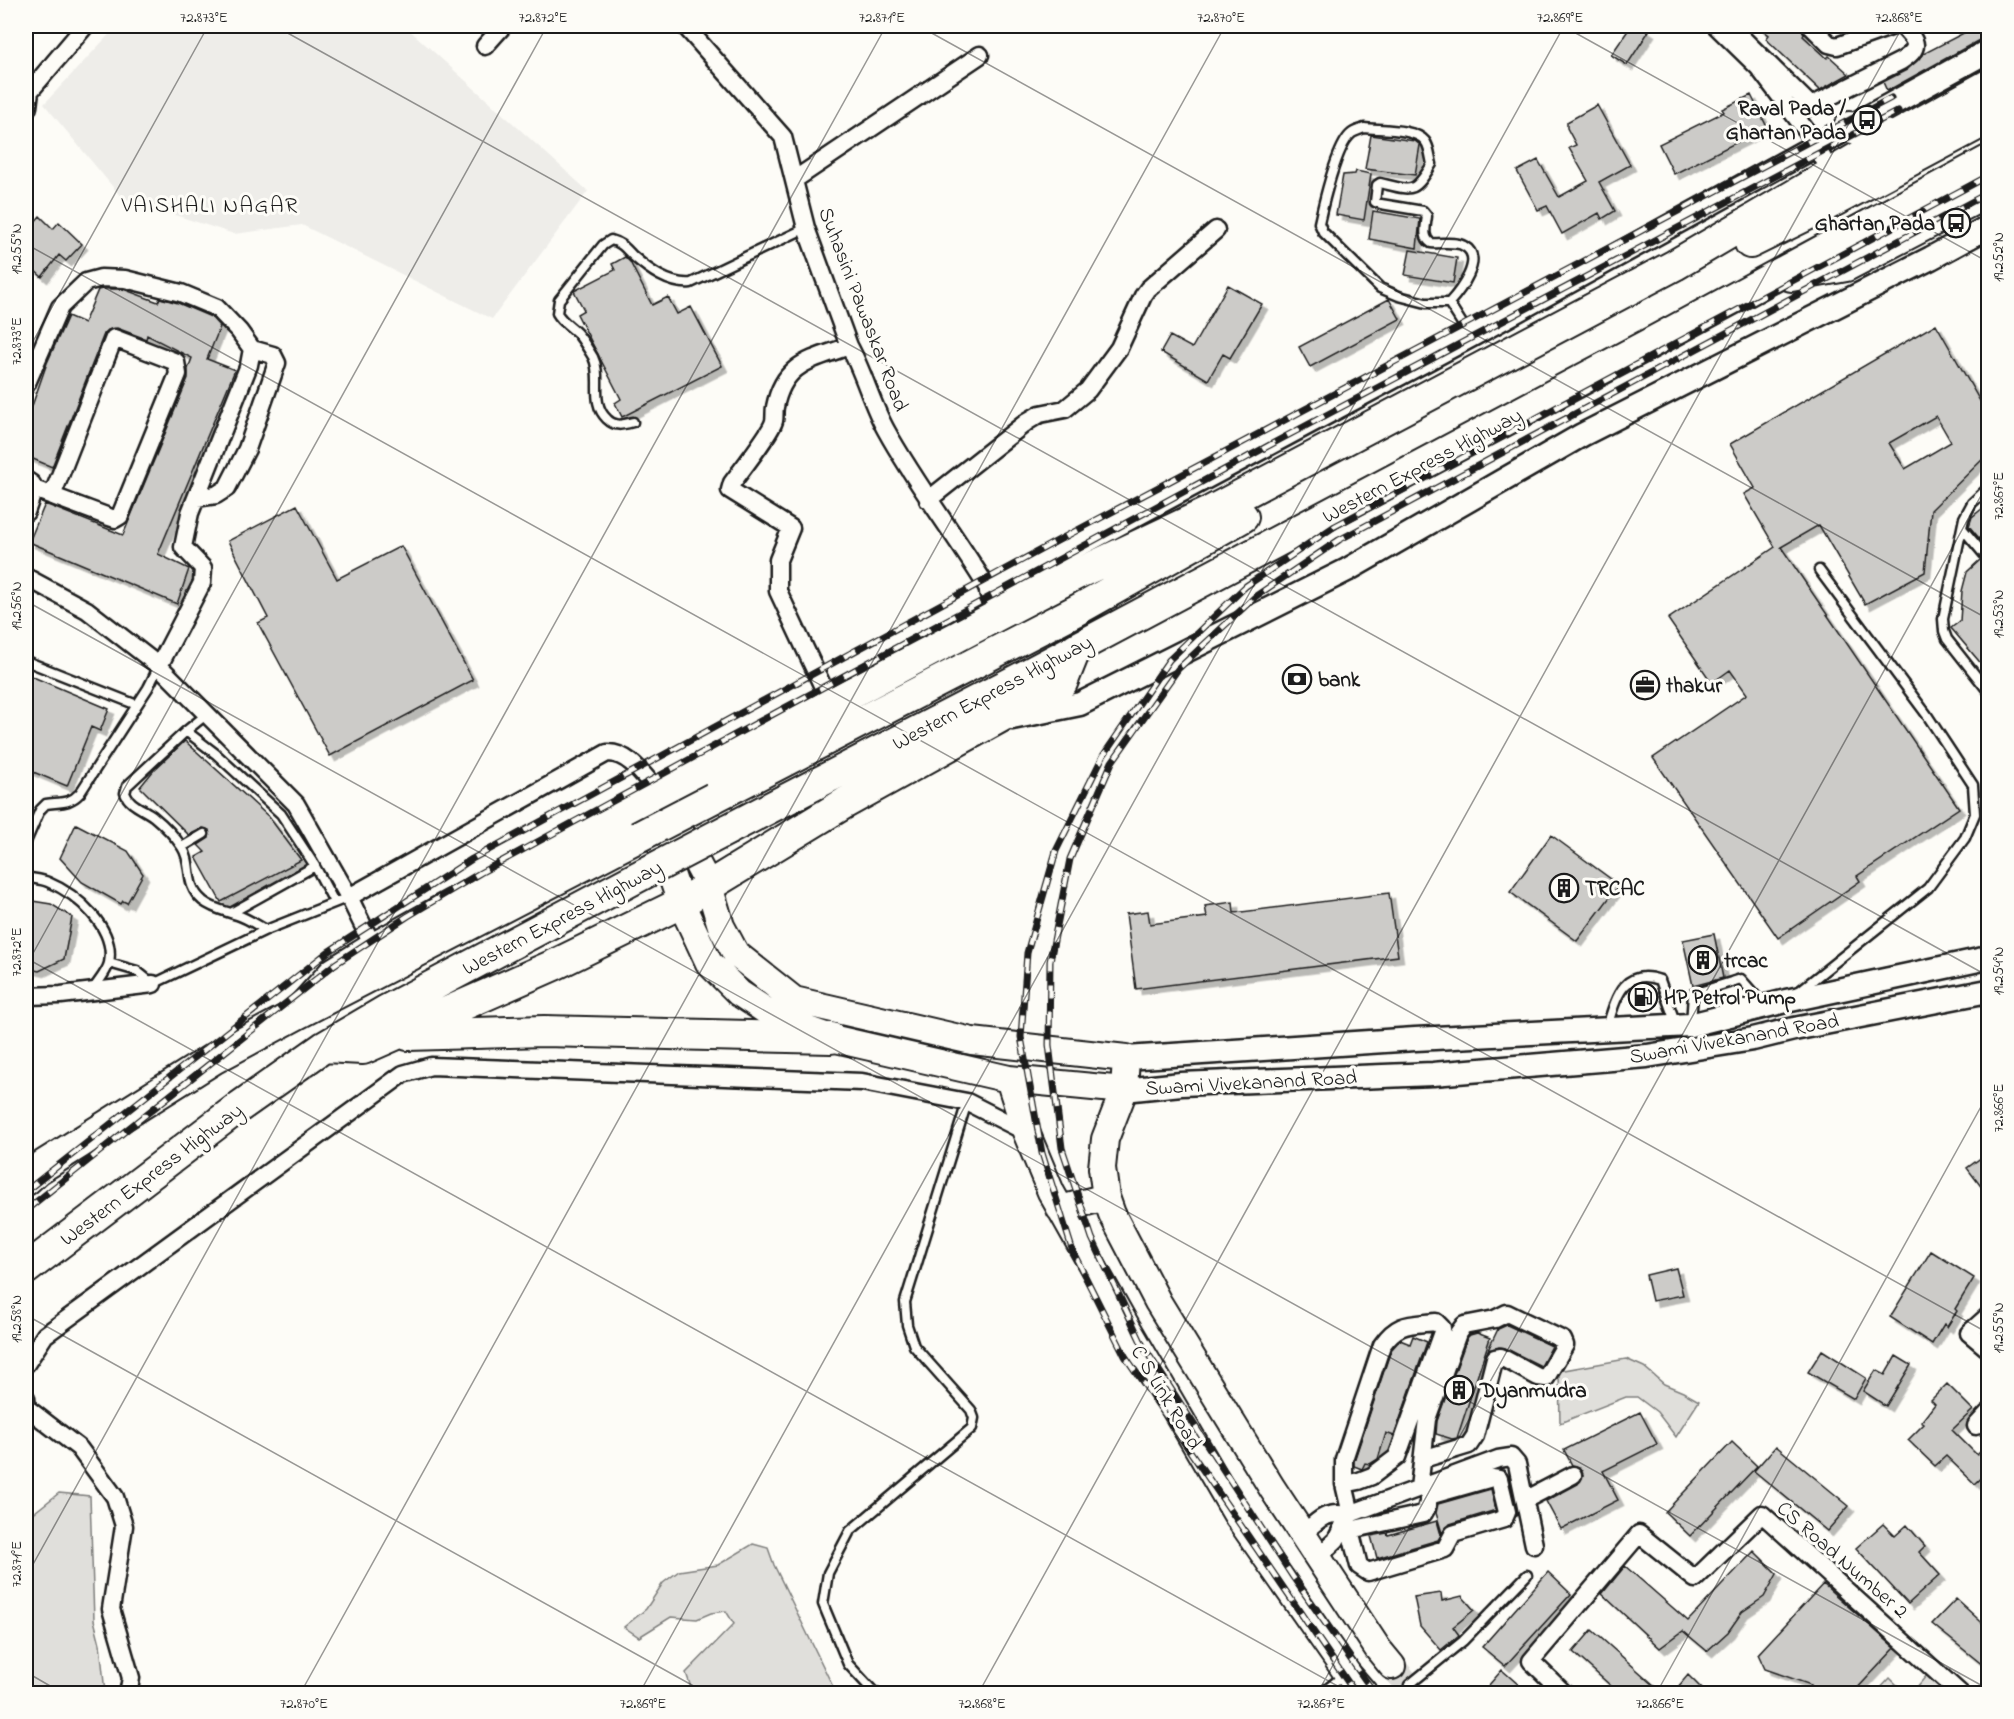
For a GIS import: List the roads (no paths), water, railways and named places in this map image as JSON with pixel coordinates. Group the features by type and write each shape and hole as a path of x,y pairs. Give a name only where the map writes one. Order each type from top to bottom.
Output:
{"highway":[{"path":"297,1014 334,973 374,948 831,704 996,603 1075,575 1209,512 1675,265 1893,137 1989,85"},
{"name":"Western Express Highway","path":"26,1180 38,1169 213,1059 1045,626 1758,238 1823,207 1989,119"},
{"path":"1849,127 1893,137"},
{"name":"Western Express Highway","path":"26,1269 238,1107 324,1047 387,1010 1651,344 1989,161"},
{"path":"1758,238 1832,173"},
{"path":"1762,282 1846,266 1989,192"},
{"path":"996,603 1045,626"},
{"path":"324,1047 363,1049 554,965 681,903 845,803 1062,683 1076,648"},
{"path":"391,1035 544,1031 831,1038"}],"main road":[{"name":"Swami Vivekanand Road","path":"653,797 709,886 722,926 736,954 794,1000 972,1041 1126,1058"},
{"name":"Swami Vivekanand Road","path":"653,797 681,903 709,963 739,993 780,1020 831,1038 1009,1079 1124,1090"},
{"name":"C S Link Road","path":"1126,1058 1124,1090 1106,1139 1102,1168 1106,1197 1112,1214 1158,1302 1272,1488 1378,1649 1392,1666"},
{"name":"C S Link Road","path":"1009,1079 1026,1132 1051,1192 1124,1322 1238,1516 1364,1693"},
{"path":"1060,1209 1106,1197"}],"street":[{"path":"26,110 28,91 86,26"},
{"path":"485,46 503,26"},
{"name":"Suhasini Pawaskar Road","path":"685,26 783,137 806,228 849,346 859,364 885,428 928,500 996,603"},
{"path":"1716,26 1758,67 1832,173"},
{"path":"1730,26 1811,106"},
{"path":"1812,26 1829,44 1837,46 1893,26"},
{"path":"1795,117 1811,106 1901,61 1912,53 1915,42 1902,26"},
{"path":"996,603 1470,336 1989,51"},
{"path":"794,180 980,55"},
{"path":"994,721 1080,705 1347,570 1582,435 1931,258 1989,226"},
{"path":"928,500 1028,421 1040,414 1065,409 1088,390 1119,348 1148,289 1216,230"},
{"path":"26,385 60,307 86,282 101,278 125,279 181,293 217,308 252,349 273,355 277,363 247,449 227,488 216,495 196,498"},
{"path":"26,512 30,484 52,496 109,517 115,519 120,516 178,374 176,362 114,338 52,496"},
{"path":"831,704 778,591 778,560 791,528 730,490 732,483 774,422 774,409 778,396 792,369 849,346"},
{"path":"159,666 202,583 202,568 183,547 190,513 249,365 252,349"},
{"path":"28,583 87,610 159,666 296,804 342,899 374,948"},
{"path":"342,899 607,753 615,753 628,758 653,797"},
{"path":"1983,959 1988,991"},
{"name":"Swami Vivekanand Road","path":"1126,1058 1415,1039 1683,1026 1983,959"},
{"path":"26,996 61,995 153,984"},
{"name":"Swami Vivekanand Road","path":"1124,1090 1181,1084 1433,1074 1647,1056 1753,1039 1988,991"},
{"path":"1776,1004 1794,1029"},
{"path":"26,1364 45,1335 403,1074 431,1066 862,1082 967,1102 1026,1132"},
{"path":"1419,1488 1427,1419 1458,1333 1464,1325 1495,1319 1507,1313 1563,1340 1564,1345 1546,1378 1538,1377 1501,1357 1495,1358 1475,1436 1469,1445 1423,1459"},
{"path":"1989,1316 1969,1333 1989,1349"},
{"path":"1303,1534 1327,1515 1334,1513 1347,1523 1423,1514 1432,1495 1492,1478 1499,1479 1507,1512 1504,1519 1453,1534 1445,1550 1368,1572 1359,1566 1347,1523 1344,1484 1344,1459 1382,1345 1390,1333 1404,1325 1436,1322 1442,1328 1442,1332 1397,1457 1372,1476 1344,1484"},
{"path":"26,1398 27,1408 79,1448 115,1497 124,1526 111,1609 131,1678 128,1694"},
{"path":"1976,1426 1989,1413"},
{"path":"1318,1557 1336,1540 1347,1523 1419,1488 1498,1459 1511,1457 1517,1464 1534,1545"},
{"path":"1525,1500 1573,1475"},
{"name":"CS Road Number 2","path":"1565,1694 1531,1661 1639,1534 1695,1579 1762,1514 1961,1694"}],"lane":[{"path":"1364,128 1410,132 1424,140 1432,164 1420,183 1412,189 1404,189 1380,183 1377,185 1375,202 1423,212 1427,216 1425,237 1428,241 1462,244 1468,248 1472,254 1472,265 1464,286 1449,303 1417,301 1380,288 1323,232 1318,223 1326,190 1345,142 1352,133 1364,128"},
{"path":"633,422 620,426 612,424 600,412 597,405 598,392 594,359 576,332 563,322 557,313 560,300 603,245 611,240 621,243 631,254 656,273 681,284 691,283 806,228"},
{"path":"1449,303 1470,336"},
{"path":"1989,488 1972,503 1964,518 1943,619 1947,639 1989,691"},
{"path":"1962,528 1989,559"},
{"path":"1683,1026 1693,994 1741,979 1776,1004 1928,888 1965,838 1975,814 1973,785 1927,715 1819,570"},
{"path":"26,661 137,705"},
{"path":"26,842 40,810 46,804 65,803 74,799 80,792 137,705 159,666"},
{"path":"207,714 186,730 127,786 125,794 130,802 167,828 182,847 188,860 189,880 197,895 216,909 239,915 266,930"},
{"path":"109,963 137,971 153,984 266,930 342,899 315,866 281,814 216,754 186,730"},
{"path":"235,771 251,759"},
{"path":"182,847 204,834"},
{"path":"231,913 315,866"},
{"path":"26,877 46,881 63,889 99,921 107,939 109,963 92,991"},
{"path":"1606,1030 1617,995 1635,977 1647,975 1660,980 1683,1026"},
{"path":"878,1694 848,1664 823,1604 828,1573 850,1531 972,1428 974,1418 971,1410 914,1346 907,1325 905,1302 967,1102"},
{"path":"1409,1686 1463,1641 1527,1575"},
{"path":"1321,1694 1347,1672"}],"tunnel":[{"path":"1392,1666 1416,1694"}],"railway":[{"path":"26,1191 328,952 472,859 1057,541 1891,98"},
{"path":"26,1210 335,964 408,916 480,873 1281,439 1898,111"},
{"path":"1356,1694 1125,1356 1073,1252 1042,1153 1021,1037 1027,953 1056,851 1103,756 1169,660 1246,586 1335,526 1988,176"},
{"path":"1375,1694 1293,1577 1143,1346 1092,1238 1062,1148 1049,1045 1050,961 1070,859 1112,762 1178,669 1256,596 1339,540 1988,193"}],"place":[{"name":"Raval Pada / Ghartan Pada","path":"1867,120"},
{"name":"Ghartan Pada","path":"1956,223"},
{"name":"bank","path":"1297,679"},
{"name":"thakur","path":"1645,685"},
{"name":"TRCAC","path":"1564,888"},
{"name":"trcac","path":"1703,960"},
{"name":"HP Petrol Pump","path":"1643,997"},
{"name":"Dyanmudra","path":"1459,1390"}],"district":[{"name":"VAISHALI NAGAR","path":"210,204"}]}
